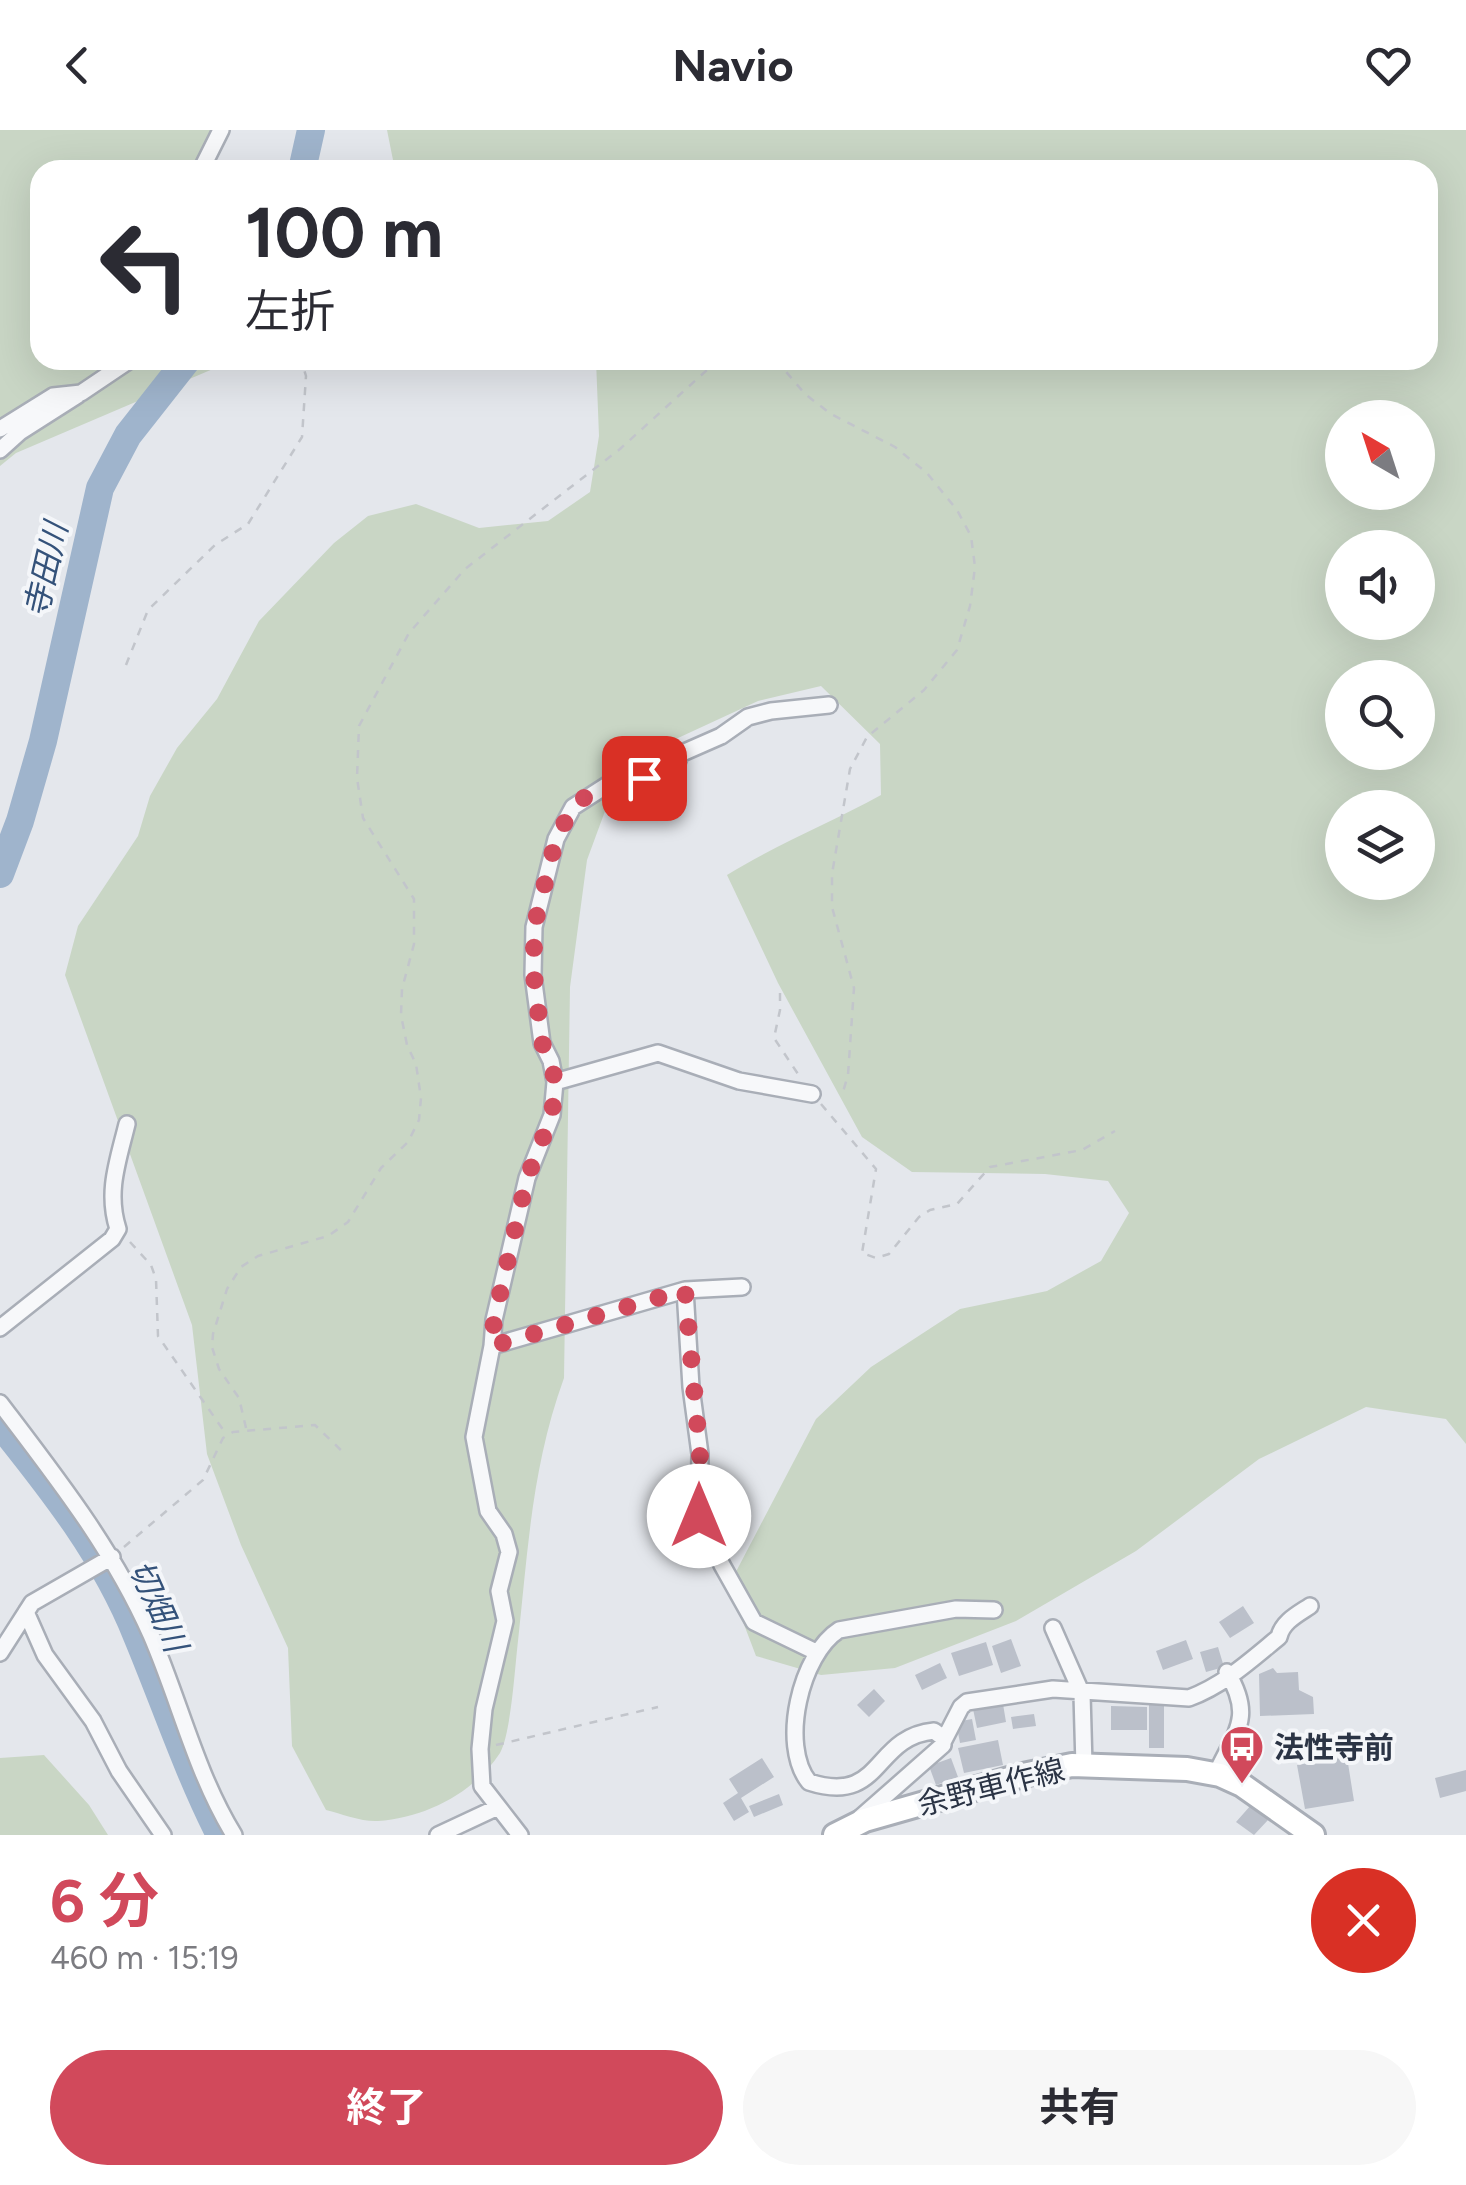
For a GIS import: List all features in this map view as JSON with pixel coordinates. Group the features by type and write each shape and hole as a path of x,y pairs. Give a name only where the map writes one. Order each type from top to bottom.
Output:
{"main road":[{"name":"余野車作線","path":"842,1831 865,1820 1023,1775 1084,1766 1188,1769 1216,1774 1242,1785 1310,1835"}],"street":[{"path":"206,160 221,130"},
{"path":"0,450 20,432 115,370"},
{"path":"0,428 53,396 82,393"},
{"path":"520,1835 482,1786 484,1709 505,1621 499,1591 509,1552 504,1534 488,1511 474,1437 494,1320 527,1178 552,1115 555,1082 542,1043 534,976 534,927 556,839 573,807 616,780 672,776 680,754 721,736 748,717 828,705"},
{"path":"555,1082 658,1053 739,1080 812,1094"},
{"path":"0,1328 112,1240 118,1230 111,1207 115,1171 128,1124"},
{"path":"492,1346 685,1290 742,1287"},
{"path":"685,1290 700,1454 699,1516 754,1622 816,1652"},
{"path":"0,1403 88,1518 112,1556 152,1636 198,1762 234,1835"},
{"path":"0,1653 32,1603 112,1556"},
{"path":"942,1742 961,1707 968,1702 1053,1688 1189,1698 1279,1637 1292,1617 1310,1606"},
{"path":"842,1831 943,1746 942,1736 934,1732 908,1737 893,1748 870,1776 852,1787 826,1788 809,1782 797,1760 796,1735 802,1682 816,1652 838,1630 956,1609 994,1610"},
{"path":"26,1612 45,1655 93,1722 119,1771 164,1835"},
{"path":"1053,1628 1080,1690 1084,1766"},
{"path":"1216,1774 1242,1716 1239,1693 1228,1674"},
{"path":"438,1835 498,1807"}],"path":[{"path":"126,665 148,610 215,544 248,524 302,437 304,370"},
{"path":"246,1428 239,1398 219,1369 212,1347 227,1288 241,1268 258,1256 328,1236 348,1222 380,1168 408,1142 419,1120 421,1098 416,1064 407,1046 401,1015 402,990 414,944 414,899 363,818 356,778 359,726 409,633 465,569 620,449 707,370"},
{"path":"785,370 831,414 895,447 927,473 958,510 971,536 975,567 970,606 957,650 924,690 866,737 850,769 832,874 832,907 854,988 853,1026 842,1092"},
{"path":"780,993 774,1038 812,1094 876,1169 862,1253 876,1258 889,1254 919,1217 930,1210 958,1204 990,1167 1082,1150 1115,1130"},
{"path":"118,1230 151,1265 156,1279 158,1336 227,1435"},
{"path":"112,1556 203,1480 216,1449 233,1432 315,1424 346,1455"},
{"path":"480,1749 658,1707"}],"green space":[{"path":"0,130 212,130 213,160 30,160 30,370 211,370 16,453 0,466"},
{"path":"387,130 1466,130 1466,1444 1446,1419 1366,1407 1259,1459 1136,1551 1016,1621 895,1668 821,1675 756,1656 729,1585 816,1419 871,1367 960,1309 1047,1291 1101,1261 1129,1213 1108,1181 1045,1174 912,1172 862,1137 778,983 727,875 881,795 880,744 821,686 758,701 678,738 608,803 587,860 570,987 564,1378 538,1476 504,1744 477,1780 447,1801 396,1819 359,1819 326,1810 292,1746 288,1648 241,1545 207,1454 192,1325 65,975 78,926 138,836 150,796 177,748 217,699 259,621 334,543 368,516 416,504 479,528 548,521 590,492 599,436 596,370 1438,370 1438,160 393,160"},
{"path":"44,1755 89,1805 108,1835 0,1835 0,1758"}],"building":[{"path":"1243,1606 1254,1623 1230,1638 1219,1622"},
{"path":"1011,1639 1021,1666 1001,1673 992,1646"},
{"path":"1186,1640 1193,1659 1163,1670 1156,1651"},
{"path":"986,1642 993,1665 959,1676 951,1653"},
{"path":"1218,1647 1224,1667 1206,1672 1200,1652"},
{"path":"940,1663 947,1678 922,1690 915,1675"},
{"path":"1273,1668 1277,1673 1298,1672 1299,1690 1313,1697 1314,1714 1260,1716 1259,1674"},
{"path":"874,1689 885,1701 869,1717 857,1705"},
{"path":"1149,1703 1164,1703 1164,1748 1149,1748"},
{"path":"1003,1704 1006,1722 977,1728 973,1709"},
{"path":"1111,1706 1147,1707 1147,1730 1111,1730"},
{"path":"1034,1714 1036,1726 1013,1729 1011,1717"},
{"path":"972,1719 976,1740 960,1743 956,1722"},
{"path":"1242,1739 1261,1758 1247,1772 1228,1754"},
{"path":"998,1740 1003,1765 964,1773 958,1748"},
{"path":"1347,1757 1354,1801 1305,1809 1297,1765"},
{"path":"762,1758 774,1777 741,1798 749,1812 734,1821 723,1803 738,1793 729,1779"},
{"path":"951,1758 958,1777 936,1785 929,1766"},
{"path":"1466,1770 1466,1791 1440,1798 1435,1778"},
{"path":"779,1794 783,1805 754,1817 749,1806"},
{"path":"1251,1805 1268,1820 1254,1835 1236,1822"}],"waterway":[{"name":"寺田川","path":"304,160 311,130"},
{"name":"寺田川","path":"0,874 43,741 100,488 128,435 179,370"},
{"name":"切畑川","path":"0,1424 58,1499 110,1578 220,1835"}],"place":[{"name":"法性寺前","path":"1242,1785"}],"route":[{"path":"644,778 616,780 584,798 573,807 556,839 534,927 534,976 542,1043 555,1082 552,1115 527,1178 494,1320 492,1346 685,1290 700,1454 699,1516"}]}
